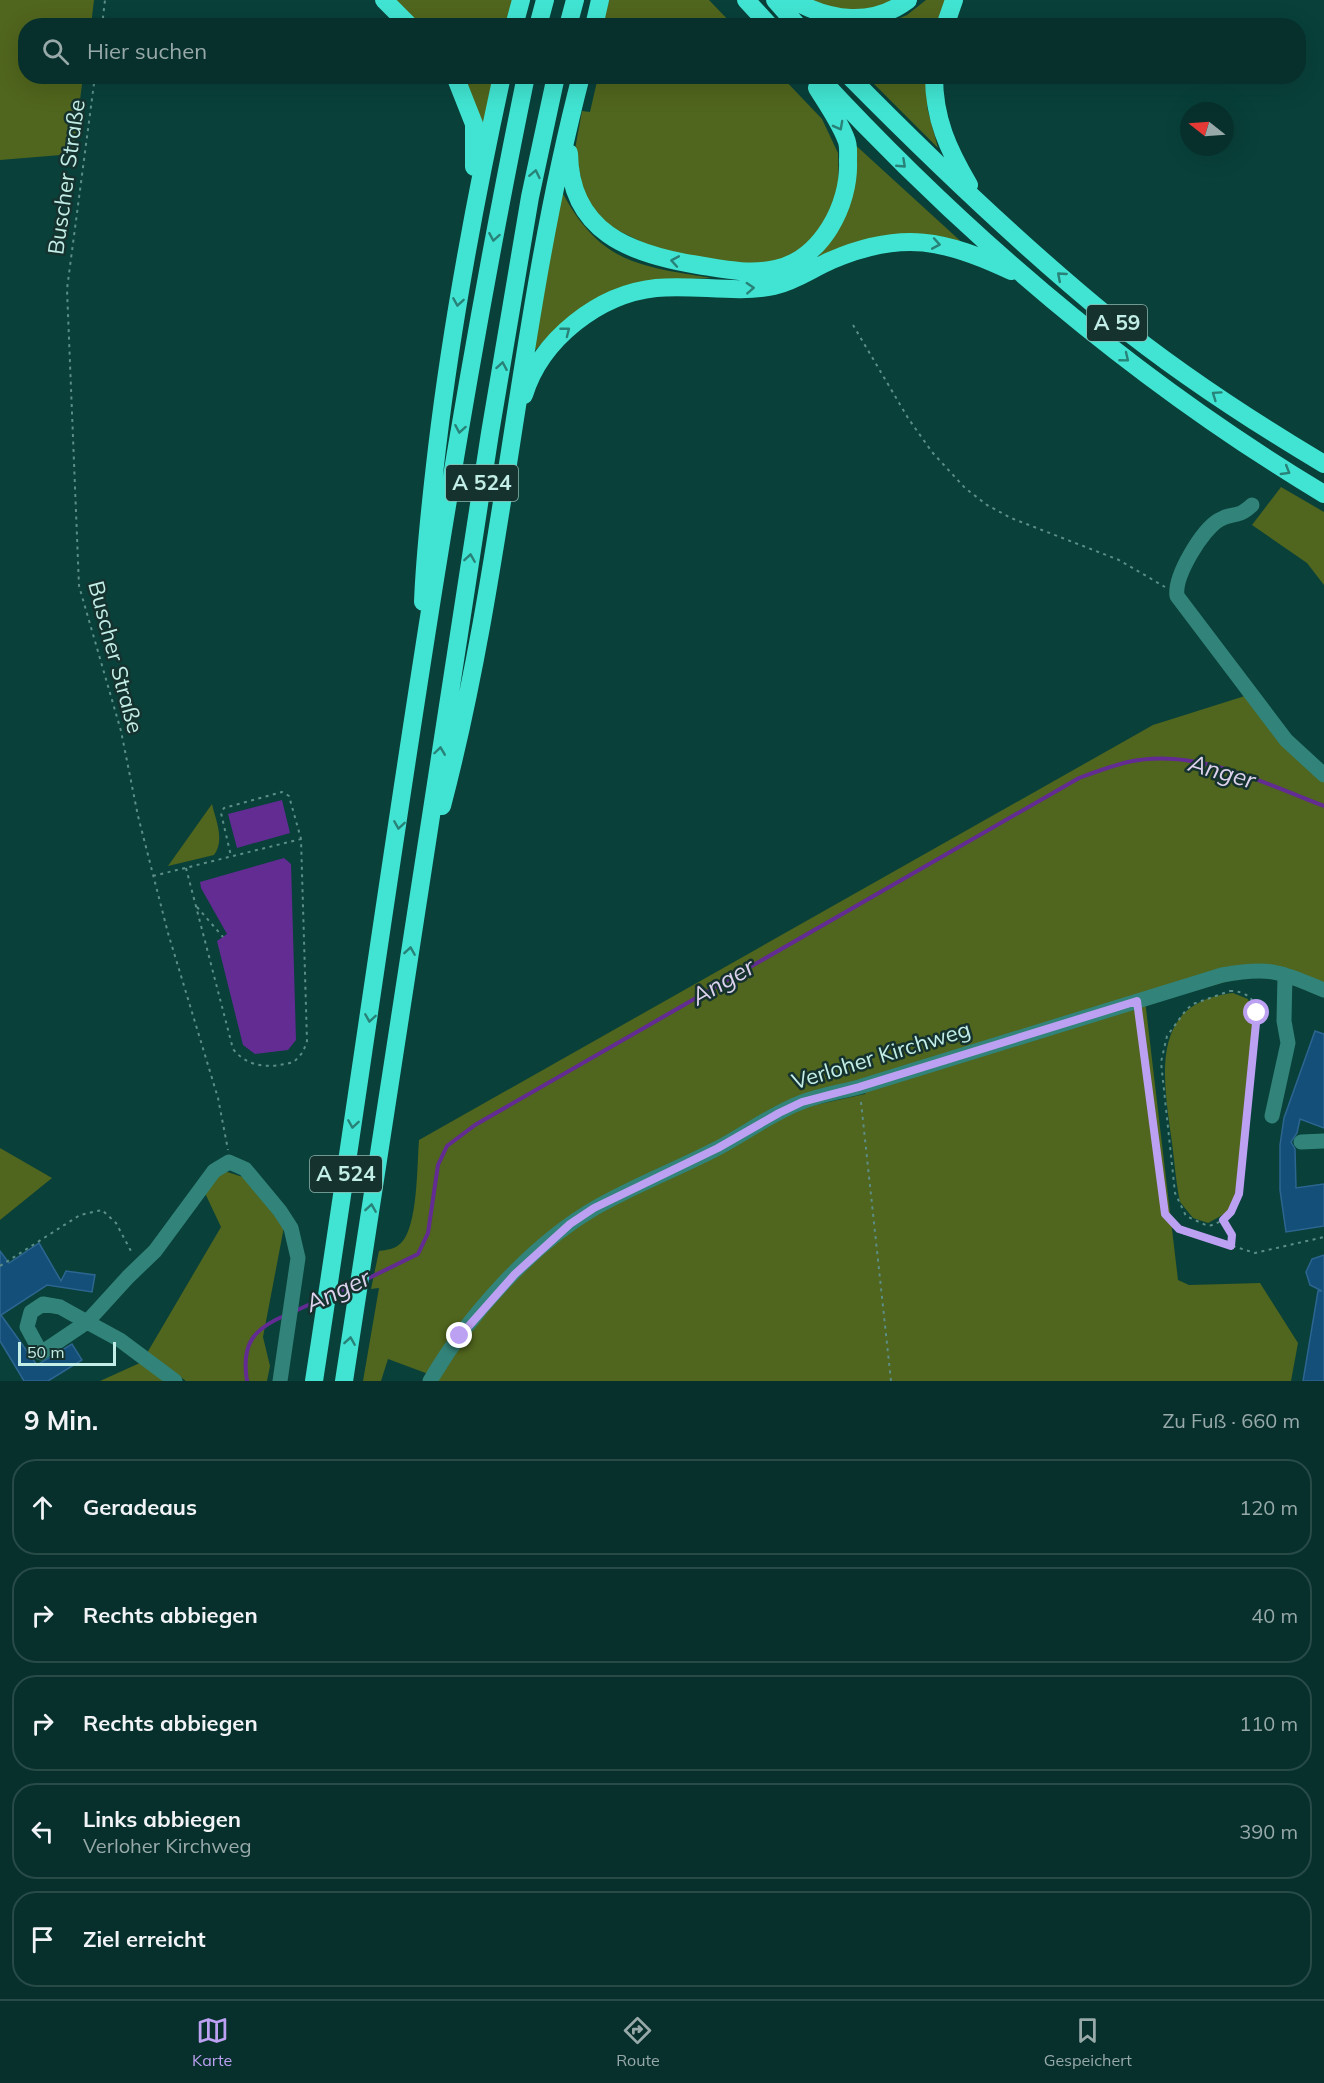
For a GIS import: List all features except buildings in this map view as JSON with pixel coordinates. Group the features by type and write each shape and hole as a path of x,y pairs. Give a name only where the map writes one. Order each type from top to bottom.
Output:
{"highway":[{"path":"384,0 402,18"},
{"path":"516,18 521,0"},
{"path":"540,18 545,0"},
{"path":"570,18 575,0"},
{"path":"596,18 600,0"},
{"path":"746,0 763,18"},
{"path":"775,0 791,18"},
{"path":"793,0 809,9 837,18"},
{"path":"864,18 893,11 908,0"},
{"path":"948,18 954,0"},
{"path":"458,84 474,124 474,202"},
{"path":"420,684 423,583 446,371 474,202 500,84"},
{"name":"A 524","path":"314,1381 458,439 525,84"},
{"name":"A 524","path":"344,1381 494,410 530,197 554,84"},
{"path":"419,892 462,730 545,237 579,84"},
{"path":"579,84 569,149 569,177 579,201 597,227 627,247 657,257 740,272 776,269 803,255 825,236 840,210 849,181 847,141 814,84"},
{"name":"A 59","path":"825,84 879,142 1031,281 1161,387 1248,448 1324,494"},
{"name":"A 59","path":"857,84 980,205 1111,318 1264,428 1324,464"},
{"path":"934,84 934,104 941,132 980,205"},
{"path":"512,437 526,390 540,361 556,339 591,312 617,297 655,288 754,289 776,286 870,246 901,241 935,242 974,254 1031,281"}],"street":[{"path":"1252,505 1241,515 1221,519 1209,529 1184,567 1176,590 1180,603 1286,740 1324,775"},
{"name":"Verloher Kirchweg","path":"430,1381 460,1336 488,1301 540,1249 570,1224 594,1208 718,1148 802,1102 859,1087 1222,975 1252,969 1285,975 1324,990"},
{"path":"1272,1116 1288,1044 1284,1021 1285,975"},
{"path":"1301,1142 1324,1141"},
{"path":"175,1381 120,1340 87,1322 155,1251 202,1186 222,1164 229,1161 245,1169 291,1228 298,1258 289,1331 279,1381"}],"path":[{"path":"103,18 105,0"},
{"name":"Buscher Straße","path":"94,84 67,289 79,586 124,742 153,876 168,933 218,1098 229,1161"},
{"path":"853,325 908,418 938,459 965,488 987,505 1011,518 1087,546 1133,567 1160,585 1176,590"},
{"path":"186,868 233,1049 242,1060 256,1066 294,1062 303,1052 307,1041 301,839 290,796 282,792 224,808 220,813 231,856"},
{"path":"153,876 301,839"},
{"path":"195,904 223,937"},
{"path":"1239,991 1252,1000 1257,1013 1239,1194 1231,1212 1223,1220 1208,1226 1200,1224 1186,1216 1177,1201 1161,1062 1167,1036 1186,1010 1193,1004 1220,993 1239,991"},
{"path":"1137,1001 1165,1214 1179,1229 1255,1252 1324,1237"},
{"path":"859,1087 891,1381"},
{"path":"0,1266 80,1215 102,1210 116,1223 139,1266"},
{"path":"1223,1220 1232,1235 1231,1246"}],"green space":[{"path":"0,0 94,0 92,18 18,18 18,84 82,84 73,154 0,160"},
{"path":"392,0 513,0 509,18 412,18"},
{"path":"609,0 709,0 726,18 604,18"},
{"path":"805,0 897,0 857,14"},
{"path":"926,0 948,0 941,18 900,18"},
{"path":"466,84 493,84 482,130"},
{"path":"596,84 789,84 822,119 838,153 839,188 819,234 797,251 773,263 739,266 668,255 601,222 585,199 575,149 582,111 590,112"},
{"path":"874,84 927,84 927,107 938,148"},
{"path":"851,141 967,247 937,238 810,267 834,236 847,209 853,180"},
{"path":"560,188 574,213 589,232 605,246 641,264 712,278 654,282 611,292 572,315 530,356"},
{"path":"1281,487 1324,512 1324,585 1307,563 1252,525"},
{"path":"1248,695 1324,777 1324,988 1272,969 802,1100 539,1247 431,1375 388,1359 381,1381 363,1381 379,1288 371,1289 379,1251 394,1248 401,1243 411,1224 416,1194 419,1140 1153,725"},
{"path":"212,804 219,837 214,855 168,866"},
{"path":"1233,993 1248,999 1254,1015 1235,1200 1228,1212 1208,1223 1193,1218 1180,1202 1167,1106 1165,1062 1168,1042 1176,1024 1188,1010 1207,999"},
{"path":"1145,1000 1178,1280 1189,1285 1260,1283 1298,1343 1291,1381 434,1381 479,1315 573,1225 779,1113 865,1094 867,1089"},
{"path":"0,1148 52,1178 0,1220"},
{"path":"221,1170 243,1177 284,1227 263,1337 270,1366 267,1381 186,1381 147,1353 221,1227 203,1189"},
{"path":"142,1362 166,1381 100,1381"}],"shaded area":[{"path":"282,800 290,833 237,848 228,814"},
{"path":"284,858 291,864 296,1040 288,1050 255,1054 243,1045 217,941 227,934 201,888 200,882"}],"waterway":[{"name":"Anger","path":"367,1279 418,1254 428,1233 438,1165 447,1146 475,1125 1079,778 1128,762 1178,759 1203,763 1253,778 1324,806"},
{"name":"Anger","path":"334,1294 352,1285"},
{"name":"Anger","path":"293,1312 319,1300"},
{"name":"Anger","path":"247,1381 246,1357 252,1339 265,1326 286,1315"}],"route":[{"path":"460,1336 488,1301 540,1249 570,1224 594,1208 718,1148 779,1113 802,1102 859,1087 1137,1001 1165,1214 1179,1229 1231,1246 1232,1235 1223,1220 1231,1212 1239,1194 1257,1013"}]}
